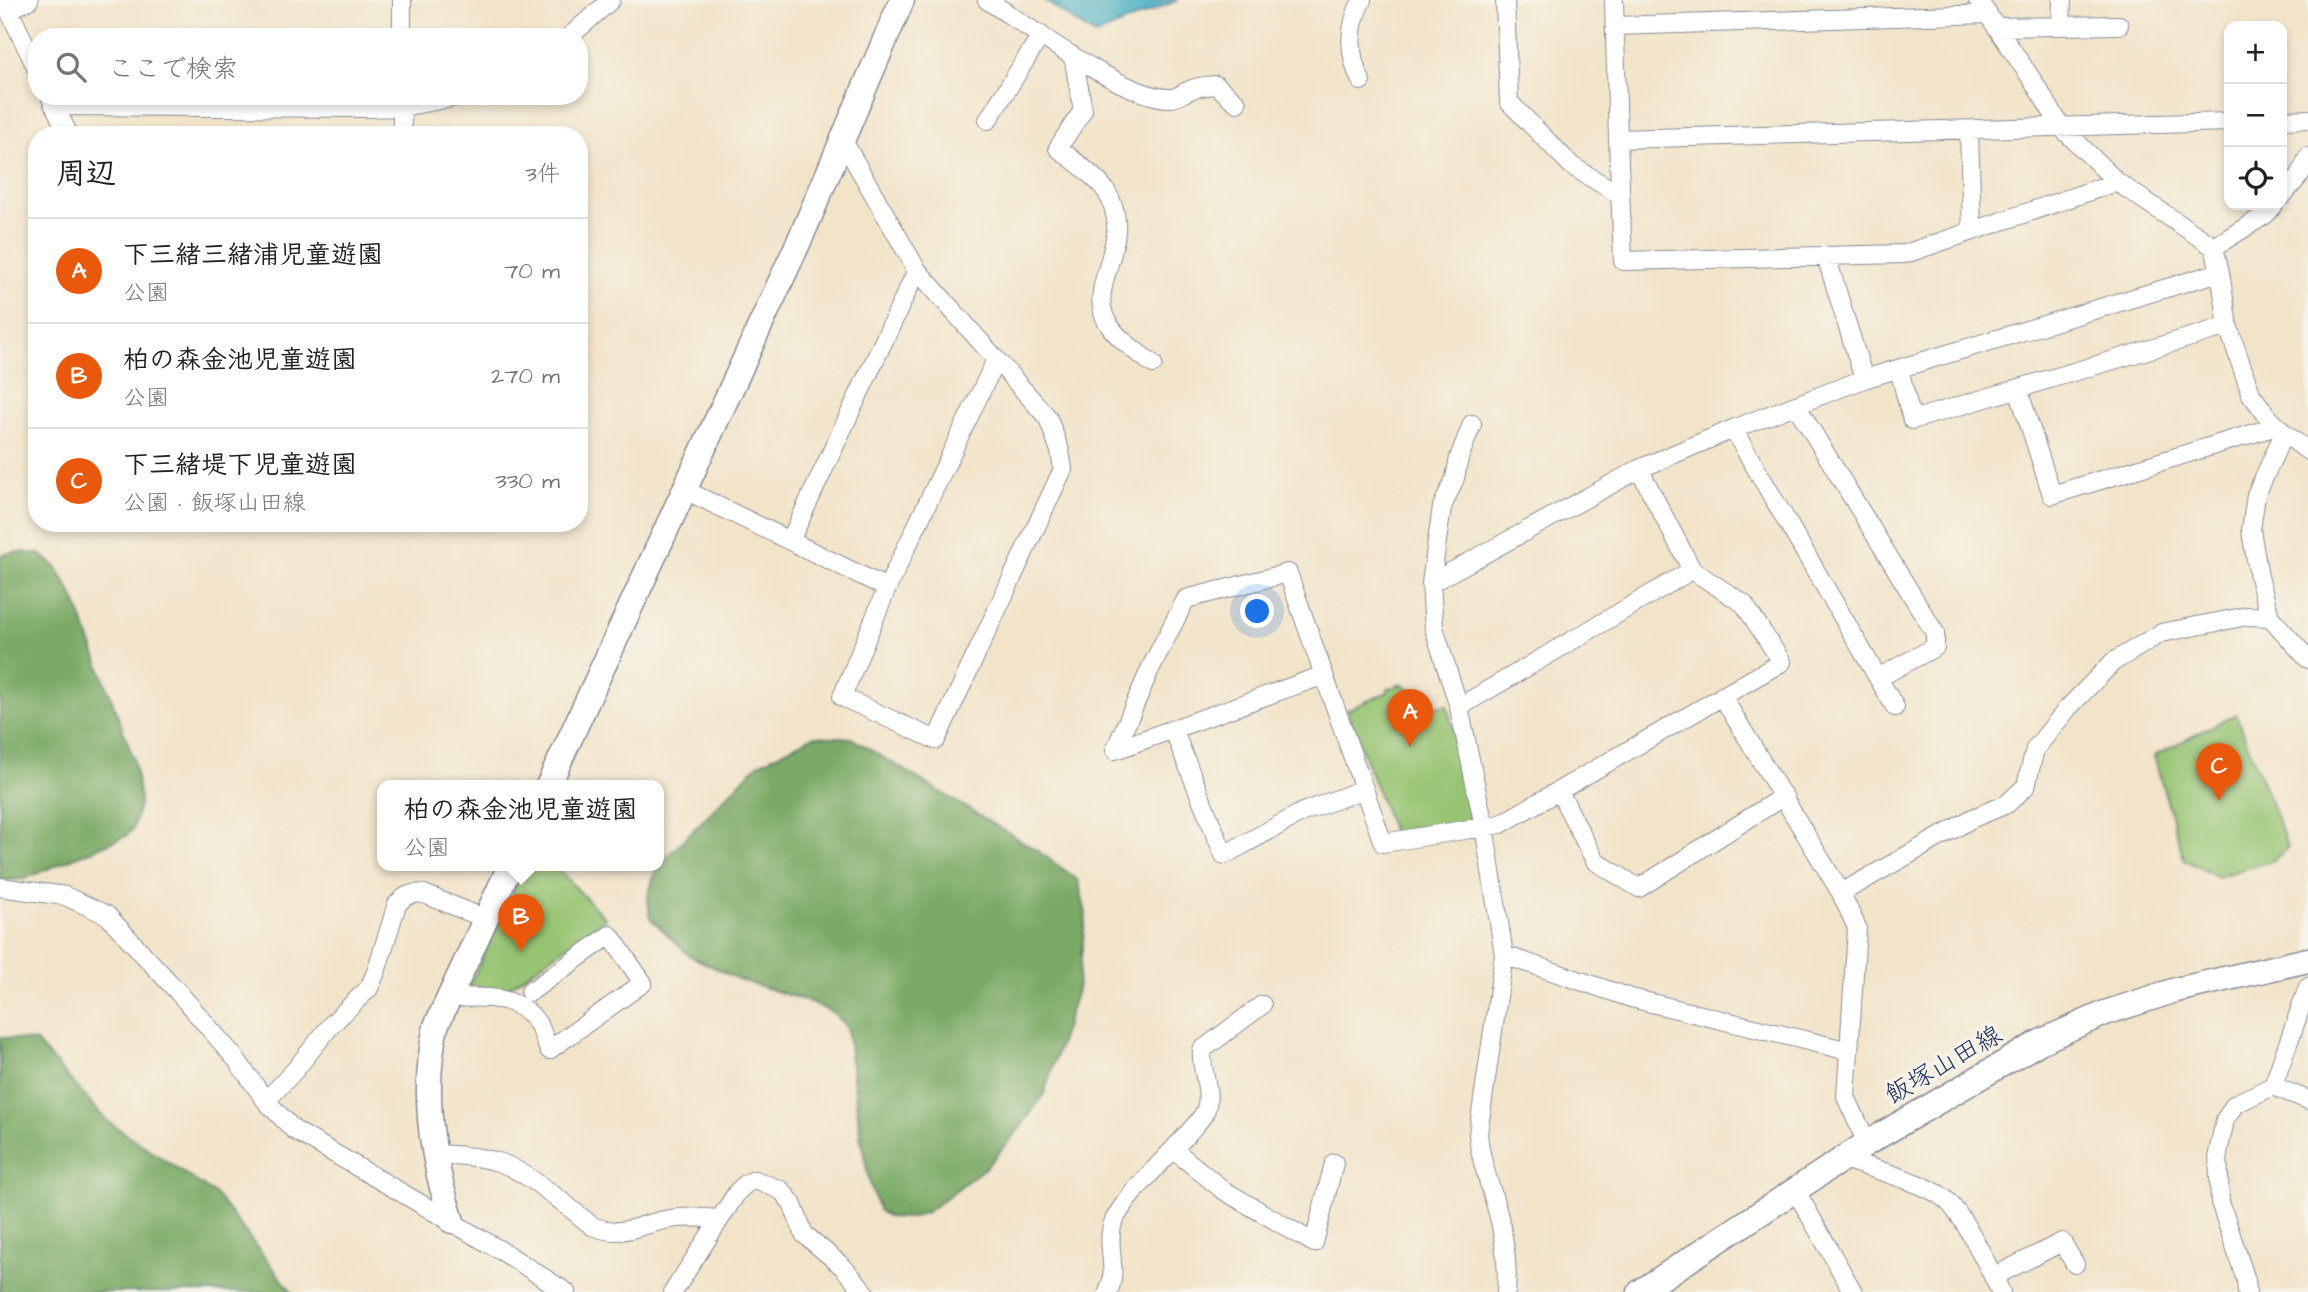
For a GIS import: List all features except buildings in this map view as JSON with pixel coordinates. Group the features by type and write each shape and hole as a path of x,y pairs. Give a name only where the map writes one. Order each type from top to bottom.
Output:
{"street":[{"path":"28,50 6,5 29,0"},
{"path":"402,0 402,28"},
{"path":"579,28 611,0"},
{"path":"551,780 801,237 902,0"},
{"path":"987,0 1073,56 1125,85 1155,96 1173,99 1189,90 1216,85 1237,103"},
{"path":"1361,80 1352,63 1351,36 1354,14 1362,0"},
{"path":"1505,0 1509,102 1572,166 1620,195"},
{"path":"1614,0 1623,261 1905,254 2117,182"},
{"path":"2060,26 2062,0"},
{"path":"1615,26 1987,14 2060,26 2119,25"},
{"path":"1987,14 2062,128 2117,182 2214,247 2228,326 2251,394 2280,429 2308,451"},
{"path":"988,120 1041,35"},
{"path":"1073,56 1083,110 1058,148 1105,189 1114,207 1118,226 1101,304 1107,323 1123,342 1153,364"},
{"path":"54,105 64,126"},
{"path":"402,105 402,126"},
{"path":"2287,120 2308,120"},
{"path":"1618,139 2224,122"},
{"path":"1969,131 1972,231"},
{"path":"842,139 917,270 1048,418 1060,451 1063,469 936,740 842,697 887,588 996,360"},
{"path":"2287,190 2300,175 2308,157"},
{"path":"2214,247 2270,210"},
{"path":"1826,256 1864,379"},
{"path":"790,541 917,270"},
{"path":"1431,583 1639,469 1733,429 1864,379 2220,272"},
{"path":"1899,369 1912,420 2228,326"},
{"path":"2018,389 2052,495 2280,429"},
{"path":"1796,405 1935,633 1935,647 1878,678"},
{"path":"1472,424 1459,458 1455,478 1442,507 1431,583 1434,628 1459,707 1484,826 1504,954 1478,1134 1480,1158 1502,1228 1508,1267 1506,1292"},
{"path":"1733,429 1895,707"},
{"path":"2280,429 2256,495 2251,530 2259,577 2270,617 2308,659"},
{"path":"1324,675 1115,750 1186,599 1287,573 1324,675 1383,843 1501,824 1782,662 1744,604 1692,570 1639,469"},
{"path":"685,490 887,588"},
{"path":"1459,707 1692,570"},
{"path":"1841,893 1973,818 2007,804 2026,786 2035,749 2068,708 2113,662 2161,633 2248,617 2270,617"},
{"path":"1722,696 1841,893 1857,928 1846,1097 1867,1143"},
{"path":"1173,729 1224,855 1303,812 1364,789"},
{"path":"1559,791 1595,861 1639,888 1784,796"},
{"path":"452,1221 433,1154 427,1088 430,1054 436,1027 508,871"},
{"path":"0,887 65,896 107,915 236,1059 265,1101 295,1130 452,1221 566,1292"},
{"path":"265,1101 295,1070 332,1024 369,988 397,904 404,897 414,893 424,894 486,919"},
{"path":"450,998 503,999 522,1006 538,1024 549,1050 643,983 610,935 530,992"},
{"path":"1504,954 1631,998 1849,1051"},
{"name":"飯塚山田線","path":"1640,1292 1867,1143 2040,1042 2105,1013 2176,990 2308,960"},
{"path":"2247,1292 2246,1280 2220,1202 2218,1153 2225,1120 2235,1104 2273,1086 2308,987"},
{"path":"1108,1292 1113,1283 1112,1226 1121,1208 1174,1150 1206,1109 1202,1050 1262,1005"},
{"path":"2273,1086 2308,1100"},
{"path":"1174,1150 1223,1190 1314,1243 1334,1163"},
{"path":"433,1154 473,1156 499,1162 515,1170 592,1226 606,1231 620,1233 667,1219 720,1219"},
{"path":"1844,1159 1931,1190 1944,1198 1957,1212 1997,1285 2062,1242 2075,1264"},
{"path":"674,1292 738,1191 755,1180 781,1189 792,1203 804,1234 843,1267 864,1292"},
{"path":"1796,1191 1853,1292"}],"green space":[{"path":"17,552 40,554 57,568 75,600 134,760 140,800 133,829 126,836 24,879 0,881 0,555"},
{"path":"1402,684 1436,707 1447,705 1474,811 1469,823 1394,835 1347,710"},
{"path":"2236,714 2288,847 2274,860 2217,877 2184,859 2154,756"},
{"path":"814,736 851,738 1038,851 1078,880 1086,914 1077,990 1044,1094 1018,1131 986,1167 928,1211 911,1218 889,1217 879,1211 861,1140 847,1028 834,1013 810,1002 738,979 690,956 650,918 648,897 655,871 664,871 664,860 758,764"},
{"path":"523,871 560,871 605,918 504,991 469,986"},
{"path":"0,1037 36,1042 106,1120 216,1195 292,1292 0,1292"}],"water":[{"path":"1044,0 1178,0 1095,35"}],"place":[{"name":"下三緒三緒浦児童遊園","path":"1410,747"},
{"name":"下三緒堤下児童遊園","path":"2219,801"},
{"name":"柏の森金池児童遊園","path":"521,952"}]}
